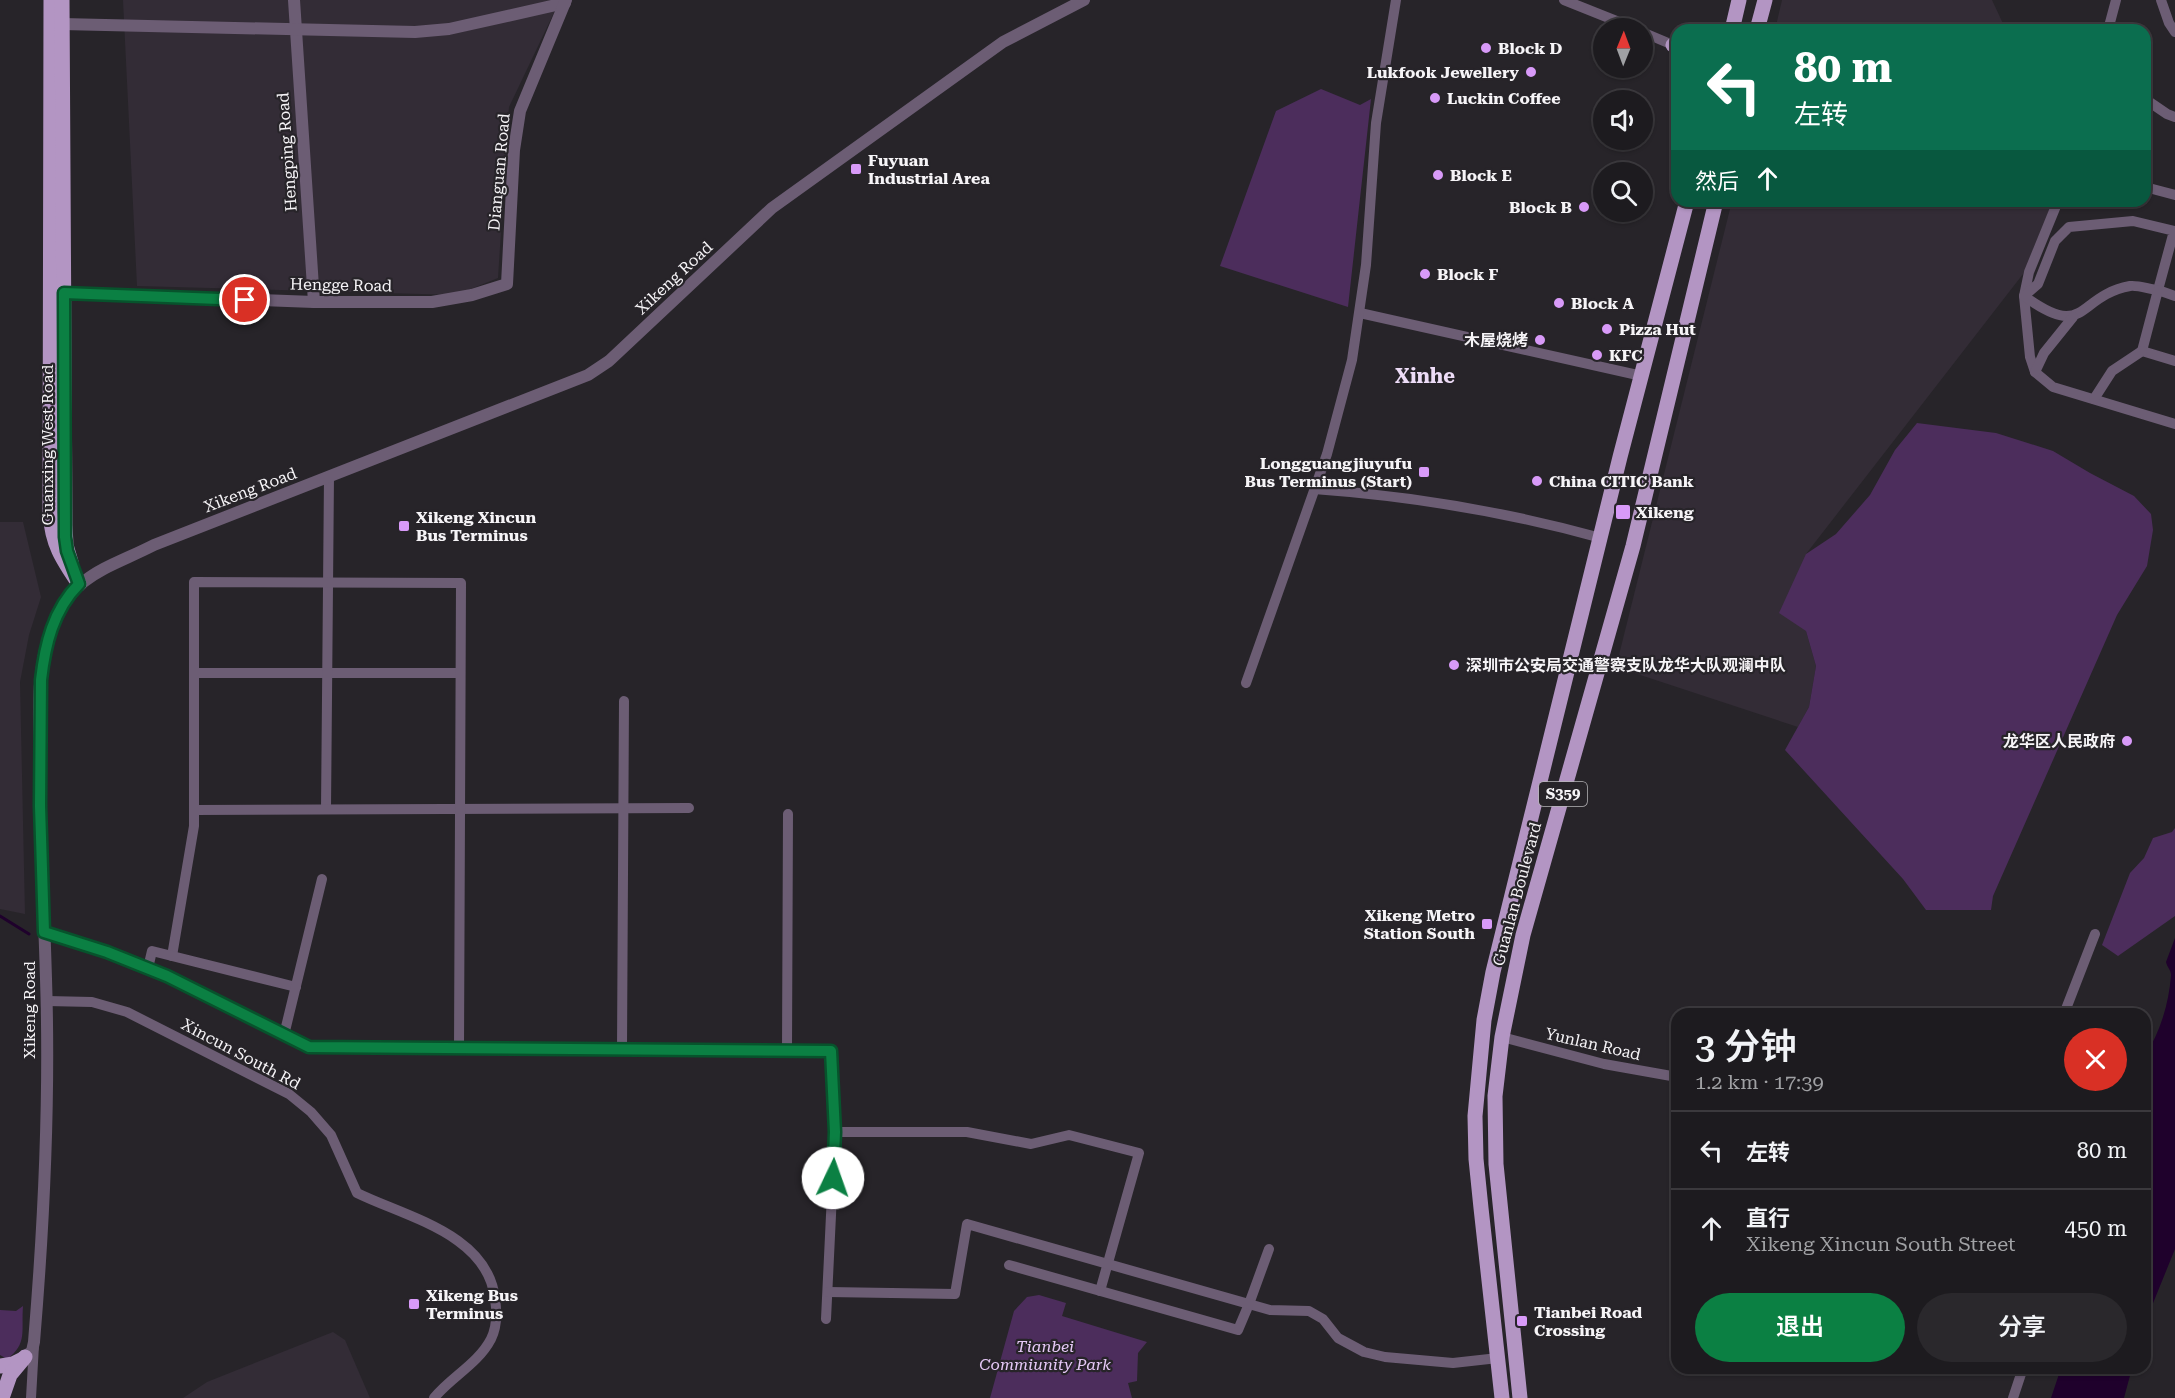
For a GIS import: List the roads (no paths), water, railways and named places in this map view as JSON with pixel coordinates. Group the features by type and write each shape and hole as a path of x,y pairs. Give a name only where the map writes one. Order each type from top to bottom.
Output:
{"main road":[{"name":"Guanxing West Road","path":"51,0 50,513 56,546 79,584"},
{"name":"Guanxing West Road","path":"62,0 65,537 67,551 79,584"},
{"path":"1733,24 1739,0"},
{"path":"1759,24 1765,0"},
{"name":"Guanlan Boulevard","path":"1502,1398 1476,1159 1475,1116 1484,1020 1492,972 1685,207"},
{"name":"Guanlan Boulevard","path":"1520,1398 1495,1152 1495,1096 1502,1037 1523,935 1633,546 1715,207"},
{"path":"0,1366 13,1364 25,1357"},
{"path":"2,1398 10,1376 25,1357"}],"street":[{"name":"Hengping Road","path":"294,0 314,302"},
{"name":"Xikeng Road","path":"25,1357 32,1350 34,1342 42,1244 47,1001 40,826 41,680 43,660 52,627 67,597 79,584 97,572 154,545 588,375 609,361 772,208 1003,42 1084,0"},
{"path":"1246,683 1327,454 1345,392 1360,313 1366,265 1376,123 1396,0"},
{"path":"1564,0 1609,18"},
{"path":"2110,24 2116,0"},
{"path":"2160,0 2175,32"},
{"path":"62,24 433,31 566,2"},
{"name":"Dianguan Road","path":"507,284 514,150 520,111 566,2"},
{"path":"1653,37 1671,44"},
{"path":"2151,103 2175,117"},
{"path":"2151,189 2175,195"},
{"path":"2056,207 2029,272 2024,296 2030,357 2035,372 2053,387 2175,424"},
{"path":"2024,296 2038,284 2055,241 2069,226 2133,221 2175,231 2142,351 2112,371 2094,399"},
{"name":"Hengge Road","path":"64,293 314,302 432,302 450,300 507,284"},
{"path":"2035,372 2044,353 2073,316 2111,292 2131,286 2175,296"},
{"path":"2024,296 2057,315 2073,316"},
{"path":"1360,313 1642,376"},
{"path":"2142,351 2175,361"},
{"path":"326,809 329,477"},
{"path":"1314,489 1430,501 1503,514 1601,538"},
{"path":"172,956 195,810 194,582 461,583 459,1048"},
{"path":"194,674 460,673"},
{"path":"622,1049 624,701"},
{"path":"195,810 689,808"},
{"path":"787,1050 788,814"},
{"path":"284,1035 322,879"},
{"path":"44,932 107,952 167,976 309,1047 831,1051 835,1132 826,1319"},
{"path":"2066,1008 2095,934"},
{"path":"148,968 152,951 296,987"},
{"name":"Xincun South Rd","path":"47,1001 93,1002 128,1012 274,1085 302,1104 326,1130 338,1148 357,1193 443,1231 469,1249 492,1282 496,1305 495,1328 491,1339 477,1358 434,1398"},
{"name":"Yunlan Road","path":"1502,1037 1604,1064 1671,1076"},
{"path":"835,1132 967,1132 1031,1144 1069,1135 1139,1153 1100,1291"},
{"path":"828,1292 955,1294 967,1224 1270,1310 1309,1311 1323,1319 1338,1338 1364,1352 1385,1357 1453,1363 1498,1358"},
{"path":"1009,1265 1238,1330 1250,1304 1269,1249"},
{"path":"31,1398 34,1342"},
{"path":"2013,1398 2021,1374"}],"waterway":[{"path":"0,916 29,934"}],"place":[{"name":"Block D","path":"1486,48"},
{"name":"Lukfook Jewellery","path":"1531,72"},
{"name":"Luckin Coffee","path":"1435,98"},
{"name":"Fuyuan Industrial Area","path":"856,169"},
{"name":"Block E","path":"1438,175"},
{"name":"Block B","path":"1584,207"},
{"name":"Block F","path":"1425,274"},
{"name":"Block A","path":"1559,303"},
{"name":"Pizza Hut","path":"1607,329"},
{"name":"木屋烧烤","path":"1540,340"},
{"name":"KFC","path":"1597,355"},
{"name":"Longguangjiuyufu Bus Terminus (Start)","path":"1424,472"},
{"name":"China CITIC Bank","path":"1537,481"},
{"name":"Xikeng","path":"1623,512"},
{"name":"Xikeng Xincun Bus Terminus","path":"404,526"},
{"name":"深圳市公安局交通警察支队龙华大队观澜中队","path":"1454,665"},
{"name":"龙华区人民政府","path":"2127,741"},
{"name":"Xikeng Metro Station South","path":"1487,924"},
{"name":"Xikeng Bus Terminus","path":"414,1304"},
{"name":"Tianbei Road Crossing","path":"1522,1321"}],"district":[{"name":"Xinhe","path":"1425,376"}],"park label":[{"name":"Tianbei Commiunity Park","path":"1045,1355"}]}
